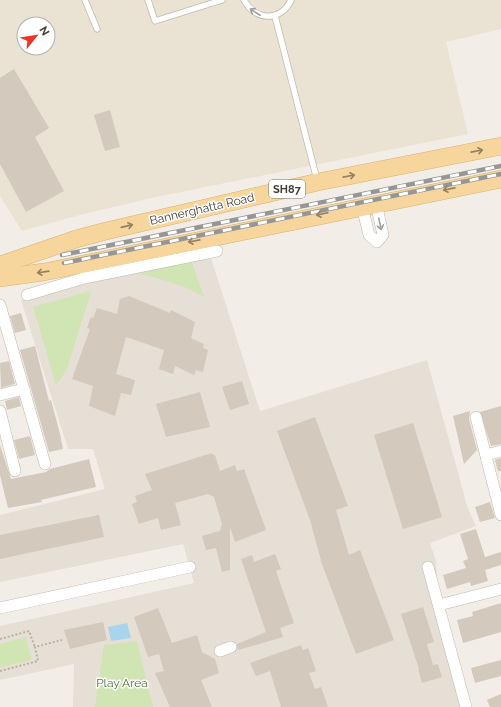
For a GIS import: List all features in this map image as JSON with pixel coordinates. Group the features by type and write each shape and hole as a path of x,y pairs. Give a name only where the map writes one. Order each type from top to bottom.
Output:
{"main road":[{"name":"Bannerghatta Road","path":"0,265 76,239 106,231 318,182 501,146"},
{"path":"0,278 82,264 501,179"},
{"path":"106,231 112,258"}],"street":[{"path":"27,295 84,278 217,251"},
{"path":"0,305 45,464"},
{"path":"0,394 24,389"},
{"path":"0,411 15,471"},
{"path":"476,417 501,515"},
{"path":"486,455 501,451"},
{"path":"0,608 190,567"},
{"path":"428,567 466,707"},
{"path":"439,605 501,588"},
{"path":"220,650 231,647"}],"lane":[{"path":"85,0 97,29"},
{"path":"148,0 155,21 222,0"},
{"path":"244,0 253,12 260,16 275,16 285,9 291,0"},
{"path":"275,16 318,182"}],"path":[{"path":"0,639 29,631 38,661 0,670"},
{"path":"35,647 62,640"}],"shaded area":[{"path":"0,0 501,0 501,29 446,42 468,134 156,197 80,215 22,231 0,196"},
{"path":"210,255 260,411 427,360 468,509 476,526 430,543 436,561 439,605 466,707 73,707 74,664 0,680 0,626 194,583 183,544 0,582 0,515 105,489 93,449 68,449 21,300 110,277"}],"green space":[{"path":"191,260 204,297 185,287 150,276 138,274"},
{"path":"91,291 67,369 56,385 33,307"},
{"path":"26,637 31,660 0,667 0,644"},
{"name":"Play Area","path":"137,641 153,707 95,707 104,645"}],"water":[{"path":"127,623 131,638 111,641 108,627"}],"building":[{"path":"14,69 49,128 35,137 64,191 26,212 0,164 0,78"},
{"path":"110,110 120,147 105,151 94,115"},
{"path":"129,296 170,313 171,310 195,322 191,338 204,344 203,348 208,350 203,372 196,370 194,375 175,366 173,374 159,369 164,350 126,337 116,374 135,380 131,395 121,393 115,416 89,406 93,386 72,379 90,329 87,328 91,317 93,318 97,308 117,314 120,299"},
{"path":"21,313 26,330 15,333 10,316"},
{"path":"35,346 49,401 51,400 63,449 49,452 20,350"},
{"path":"9,361 15,384 1,388 0,363"},
{"path":"242,381 249,404 230,410 222,387"},
{"path":"200,392 210,427 166,437 156,404"},
{"path":"19,397 21,406 7,410 5,401"},
{"path":"501,406 501,444 491,446 480,412"},
{"path":"470,411 469,419 477,450 464,464 453,416"},
{"path":"315,417 348,506 336,510 349,555 360,550 394,640 356,654 322,564 310,520 277,431"},
{"path":"413,423 442,517 403,529 374,435"},
{"path":"30,436 35,455 19,459 14,440"},
{"path":"0,445 11,479 46,472 50,469 89,459 96,487 41,500 42,502 8,508 0,475"},
{"path":"212,453 215,455 220,471 235,465 237,471 244,469 266,530 235,542 230,527 230,570 222,572 216,548 206,550 202,536 220,531 222,524 214,497 208,494 175,503 181,525 161,530 158,518 139,524 132,504 137,502 135,496 152,490 145,474"},
{"path":"501,458 501,471 498,471 495,460"},
{"path":"490,502 495,518 480,522 475,507"},
{"path":"99,515 104,537 0,559 0,535"},
{"path":"476,529 485,557 501,552 501,565 485,570 488,581 471,586 470,582 447,589 443,575 466,568 463,561 468,559 460,534"},
{"path":"275,554 281,569 276,571 294,623 280,628 283,637 238,650 237,644 266,632 241,559 252,555 254,562"},
{"path":"501,603 501,632 463,643 457,620 473,616 472,612"},
{"path":"423,607 434,642 427,644 433,665 438,664 442,677 422,683 419,669 401,614"},
{"path":"158,608 172,643 197,635 202,652 215,659 219,673 201,680 212,707 170,707 155,673 164,671 159,654 148,657 134,617"},
{"path":"103,622 107,640 70,649 64,630"},
{"path":"301,645 303,650 308,648 316,671 309,673 315,689 321,687 328,707 281,707 270,671 256,676 250,663"},
{"path":"501,660 501,676 475,683 471,668"},
{"path":"501,694 501,707 490,707 487,700"}],"railway":[{"path":"62,255 501,166"},
{"path":"64,263 501,174"}]}
